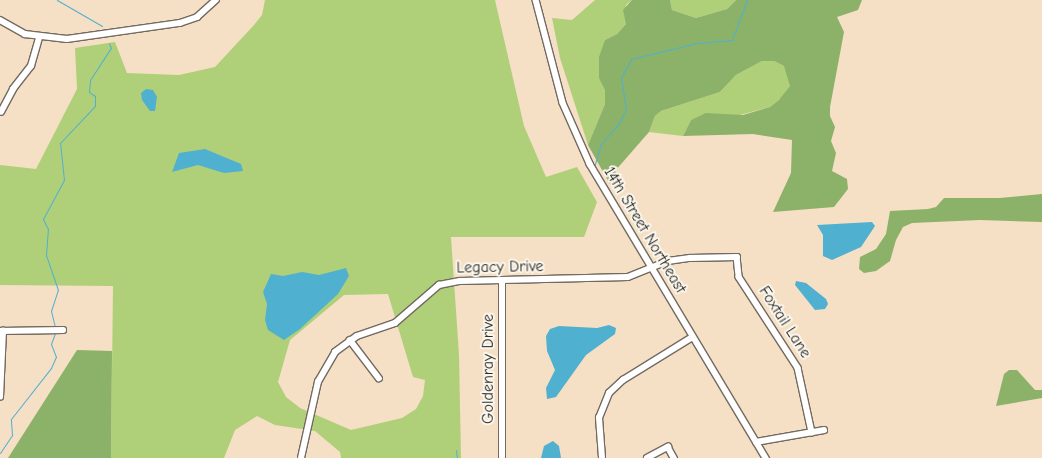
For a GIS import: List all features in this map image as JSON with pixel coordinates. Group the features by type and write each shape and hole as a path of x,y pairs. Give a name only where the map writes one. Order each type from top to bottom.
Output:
{"street":[{"path":"0,20 18,32 39,38 67,38 180,23 197,17 216,0"},
{"name":"14th Street Northeast","path":"536,0 568,119 590,164 652,267 691,338 766,458"},
{"path":"1,112 13,89 31,66 39,38"},
{"name":"Legacy Drive","path":"301,458 321,374 335,352 350,340 395,323 439,285 460,281 628,277 682,258 737,257"},
{"name":"Foxtail Lane","path":"737,257 739,277 798,368 812,432"},
{"name":"Goldenray Drive","path":"502,281 502,458"},
{"path":"0,397 1,331 64,330"},
{"path":"602,458 599,418 609,393 623,380 691,338"},
{"path":"350,340 379,378"},
{"path":"756,442 824,430"},
{"path":"647,458 668,447 674,458"}],"green space":[{"path":"265,0 495,0 524,126 546,177 577,167 597,202 584,237 451,237 459,355 461,458 341,458 340,452 315,431 275,425 257,416 235,430 224,458 111,458 113,286 0,285 0,165 36,169 77,89 75,48 115,42 127,73 179,75 215,67 262,15","holes":["388,294 413,377 425,380 423,396 416,409 402,418 351,430 300,408 286,397 278,382 290,340 344,295"]},
{"path":"595,0 632,0 626,5 626,24 617,34 605,40 605,104 588,145 560,58 552,18 572,20"},
{"path":"632,0 670,0 672,10 696,18 727,9 736,0 862,0 858,10 837,17 844,32 830,107 830,116 835,127 831,141 836,153 832,171 847,179 848,189 834,207 773,212 791,173 792,140 753,134 683,136 691,120 706,113 743,115 770,107 779,100 790,86 784,66 774,61 762,61 736,75 720,92 661,111 655,116 649,132 615,171 619,180 611,186 588,145 605,104 605,90 599,78 599,57 605,40 617,34 626,24 623,10"},
{"path":"670,0 736,0 727,9 696,18 672,10"},
{"path":"762,61 774,61 784,66 789,74 790,86 787,94 770,107 736,116 717,114 691,120 683,136 649,132 655,116 661,111 720,92 736,75"},
{"path":"1042,194 1042,222 980,220 912,223 903,227 896,240 890,261 876,271 864,273 859,269 860,257 876,249 886,234 890,211 928,209 936,207 944,198 1000,198"},
{"path":"77,350 112,351 111,458 8,458"},
{"path":"1009,370 1017,370 1035,390 1042,390 1042,398 996,406 1004,374"}],"water":[{"path":"146,89 153,90 157,97 155,111 150,111 142,100 141,93"},
{"path":"205,149 241,164 243,171 224,173 198,165 172,172 179,153"},
{"path":"872,222 875,226 861,247 832,260 823,256 823,235 817,225"},
{"path":"346,268 349,276 338,294 300,329 284,340 268,330 265,320 267,304 263,292 271,274 283,276 302,272 319,275"},
{"path":"796,281 806,283 826,299 828,304 825,309 815,310 795,285"},
{"path":"609,325 616,328 615,334 586,355 556,397 547,399 546,388 555,370 547,351 546,336 550,329 559,326 597,328"},
{"path":"553,441 559,446 561,458 541,458 544,446"}],"waterway":[{"path":"57,0 102,26"},
{"path":"594,167 601,144 619,123 626,109 621,78 631,59 697,43 732,40 747,0"},
{"path":"55,327 51,311 58,290 46,256 48,229 43,219 64,180 60,143 95,106 95,96 89,92 90,80 111,48 109,43"},
{"path":"0,453 12,435 11,419 51,368 56,357 51,344 55,333"},
{"path":"456,450 457,458"}]}
